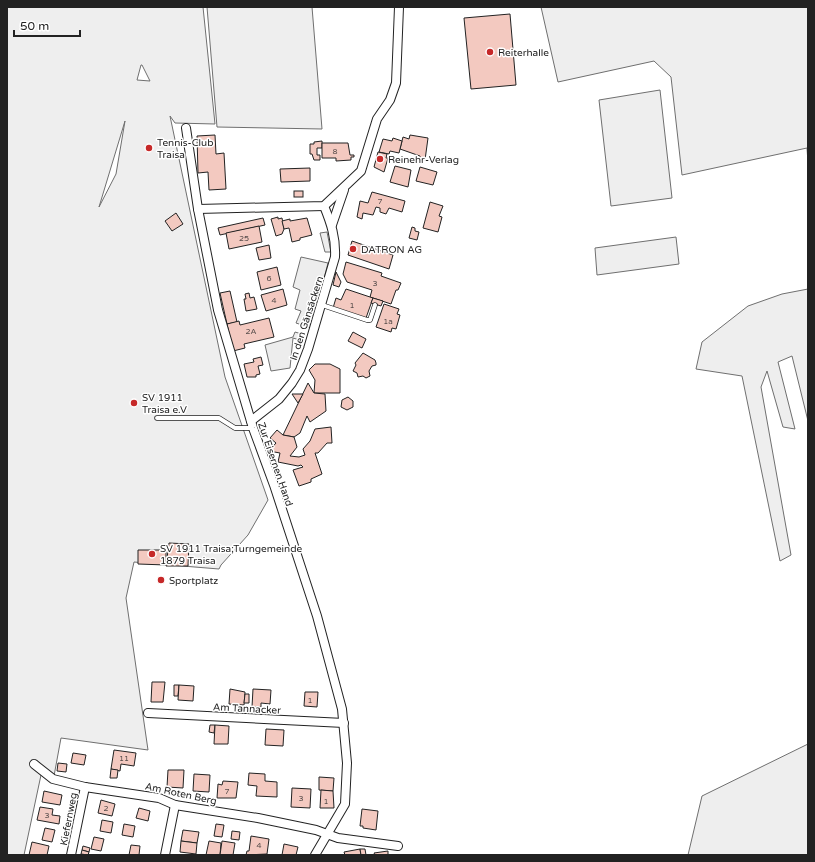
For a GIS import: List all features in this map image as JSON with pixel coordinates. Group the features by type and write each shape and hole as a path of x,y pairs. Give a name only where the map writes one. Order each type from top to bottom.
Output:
{"street":[{"name":"In den Gänsäckern","path":"252,424 292,383 303,363 322,305 335,257 336,242 332,225 324,206 344,189 361,171 377,119 394,91 396,83 398,7"},
{"name":"Zur Eisernen Hand","path":"186,128 198,209 218,310 252,424 274,485 317,616 342,709 347,763 346,804 328,834"},
{"name":"In den Gänsäckern","path":"332,225 344,189"},
{"path":"198,209 324,206"},
{"name":"Am Tannacker","path":"148,713 344,723"},
{"name":"Am Roten Berg","path":"34,764 53,779 85,786 159,798 175,805 258,818 316,830 338,838 398,846"},
{"name":"Kiefernweg","path":"71,855 85,786"},
{"path":"165,855 175,805"},
{"path":"315,855 328,834"}],"lane":[{"path":"322,305 367,320 370,320 375,305"},
{"path":"157,418 219,418 235,428 252,424"}],"shaded area":[{"path":"7,7 203,7 215,124 175,123 170,116 225,377 268,500 248,535 219,569 134,562 126,598 148,750 61,738 54,776 41,775 24,855 7,855","holes":["142,65 150,81 137,80","125,121 116,174 99,207"]},
{"path":"207,7 312,7 322,129 217,127"},
{"path":"541,7 808,7 808,163 807,148 682,175 671,77 654,61 558,82"},
{"path":"660,90 672,198 611,206 599,100"},
{"path":"327,232 331,252 325,252 320,233"},
{"path":"676,237 679,264 597,275 595,248"},
{"path":"301,257 328,263 311,328 296,323 301,311 295,309 300,290 293,287"},
{"path":"808,289 808,421 792,356 778,362 795,429 783,427 767,371 761,387 791,555 780,561 742,376 696,369 702,342 748,306 782,294"},
{"path":"295,332 305,335 303,341 293,338 290,368 271,371 265,345 293,337"},
{"path":"808,744 808,855 688,855 702,796"}],"building":[{"name":"Reiterhalle","path":"510,14 516,85 471,89 464,18"},
{"path":"215,135 216,154 224,153 226,189 209,190 208,172 198,173 197,136"},
{"path":"410,135 428,138 425,160 420,159 420,156 400,149 403,137 409,139"},
{"path":"393,138 402,141 399,153 390,151 389,154 379,152 383,139 392,141"},
{"path":"322,141 322,148 317,148 317,155 320,155 320,160 314,160 312,154 310,154 310,144"},
{"path":"322,143 348,143 350,155 354,155 354,157 351,157 351,160 336,161 336,158 322,158"},
{"path":"378,152 387,154 386,158 388,158 384,172 374,167"},
{"path":"395,166 411,170 408,187 390,182"},
{"path":"420,167 437,172 433,185 416,181"},
{"path":"310,168 310,181 281,182 280,169"},
{"path":"294,191 303,191 303,197 294,197"},
{"path":"372,192 405,201 402,212 389,208 386,214 380,212 380,208 376,207 373,215 363,213 362,219 357,217 360,201 368,203"},
{"path":"430,202 443,206 439,216 442,217 438,232 423,228"},
{"path":"176,213 183,224 172,231 165,221"},
{"path":"278,217 278,219 282,218 284,229 282,234 276,236 271,219"},
{"path":"263,218 265,225 220,235 218,228"},
{"path":"307,218 312,235 292,242 289,228 284,229 282,221"},
{"path":"259,226 262,242 229,249 226,233"},
{"path":"412,227 415,228 415,231 419,232 417,240 409,238"},
{"path":"352,241 393,255 389,269 348,255"},
{"path":"269,245 271,258 259,260 256,248"},
{"path":"346,262 382,273 381,276 401,283 398,290 396,290 391,304 370,297 372,290 347,282 343,274"},
{"path":"277,267 281,285 261,290 257,272"},
{"path":"336,272 341,282 339,287 333,285"},
{"path":"283,289 287,305 266,311 261,295"},
{"path":"346,289 373,298 366,318 333,308 336,298 341,300"},
{"path":"230,291 237,322 227,324 220,293"},
{"path":"249,293 250,298 254,297 257,309 246,311 244,299 246,299 245,294"},
{"path":"373,298 383,301 381,306 371,303"},
{"path":"384,304 399,309 397,314 400,315 396,329 392,328 391,332 376,327"},
{"path":"269,318 274,337 244,344 245,348 233,351 227,324 239,321 240,325"},
{"path":"353,332 366,339 362,348 348,341"},
{"path":"363,353 375,360 376,363 376,365 372,366 369,371 370,376 366,378 363,376 358,377 357,373 353,371 356,365 355,363"},
{"path":"261,357 263,365 258,366 260,374 256,375 256,377 247,377 244,364 254,362 253,359"},
{"path":"315,364 330,364 340,369 340,393 314,393 315,380 309,370"},
{"path":"308,383 314,393 325,394 326,411 310,422 307,416 300,433 294,437 283,435"},
{"path":"292,394 303,394 298,403"},
{"path":"348,397 353,401 353,407 347,410 341,407 342,400"},
{"path":"331,427 332,443 327,443 318,453 315,453 322,474 311,479 311,482 299,486 293,470 303,467 301,465 298,466 278,462 280,453 269,451 276,443 270,438 277,430 283,435 294,437 297,447 290,456 299,457 305,455 303,449 310,441 315,429"},
{"path":"169,543 189,544 188,566 166,566"},
{"name":"SV 1911 Traisa;Turngemeinde 1879 Traisa","path":"138,550 166,550 166,565 138,564"},
{"path":"152,682 165,682 163,702 151,702"},
{"path":"174,685 179,685 178,696 174,696"},
{"path":"179,685 194,686 193,701 178,700"},
{"path":"230,689 245,692 244,705 229,704"},
{"path":"253,689 271,690 270,704 261,703 261,707 252,707"},
{"path":"305,692 318,692 317,707 304,706"},
{"path":"245,694 249,694 249,703 244,703"},
{"path":"210,725 215,725 214,733 209,732"},
{"path":"215,725 229,726 228,744 214,744"},
{"path":"266,729 284,730 283,746 265,745"},
{"path":"114,750 136,753 134,766 121,764 120,771 111,769"},
{"path":"73,753 86,755 84,765 71,763"},
{"path":"58,763 67,764 66,772 57,771"},
{"path":"111,769 118,770 117,778 110,778"},
{"path":"168,770 184,770 183,788 167,787"},
{"path":"249,773 265,774 265,781 277,782 277,797 256,796 257,786 248,785"},
{"path":"194,774 210,775 209,792 193,791"},
{"path":"319,777 334,778 333,791 319,790"},
{"path":"223,781 238,782 236,798 217,798 218,784 222,785"},
{"path":"292,788 311,789 310,808 291,807"},
{"path":"321,790 333,791 334,808 320,808"},
{"path":"44,791 62,795 60,805 42,802"},
{"path":"101,800 115,804 112,816 98,813"},
{"path":"40,807 53,809 52,815 60,816 59,824 37,820"},
{"path":"139,808 150,811 148,821 136,818"},
{"path":"362,809 378,811 376,830 363,828 363,826 360,826"},
{"path":"102,820 113,822 111,833 100,831"},
{"path":"124,824 135,826 133,837 122,835"},
{"path":"216,824 224,825 222,837 214,836"},
{"path":"45,828 55,830 52,842 42,840"},
{"path":"183,830 199,832 197,843 181,841"},
{"path":"232,831 240,832 239,840 231,839"},
{"path":"251,836 269,839 267,854 246,855 247,851 249,851"},
{"path":"94,837 104,839 101,851 91,849"},
{"path":"181,841 197,843 196,854 180,852"},
{"path":"209,841 221,843 220,855 206,855"},
{"path":"222,841 235,843 233,855 220,855"},
{"path":"32,842 49,846 47,855 29,855"},
{"path":"284,844 298,847 296,855 282,855"},
{"path":"131,845 140,846 139,855 129,855"},
{"path":"83,846 90,848 89,852 82,850"},
{"path":"360,849 361,855 345,855 344,852"},
{"path":"360,849 365,849 366,855 361,855"},
{"path":"82,850 89,852 88,855 81,854"},
{"path":"388,851 388,855 375,855 374,853"}],"place":[{"name":"Reiterhalle","path":"490,52"},
{"name":"Tennis-Club Traisa","path":"149,148"},
{"name":"Reinehr-Verlag","path":"380,159"},
{"name":"DATRON AG","path":"353,249"},
{"name":"SV 1911 Traisa e.V","path":"134,403"},
{"name":"SV 1911 Traisa;Turngemeinde 1879 Traisa","path":"152,554"},
{"name":"Sportplatz","path":"161,580"}]}
